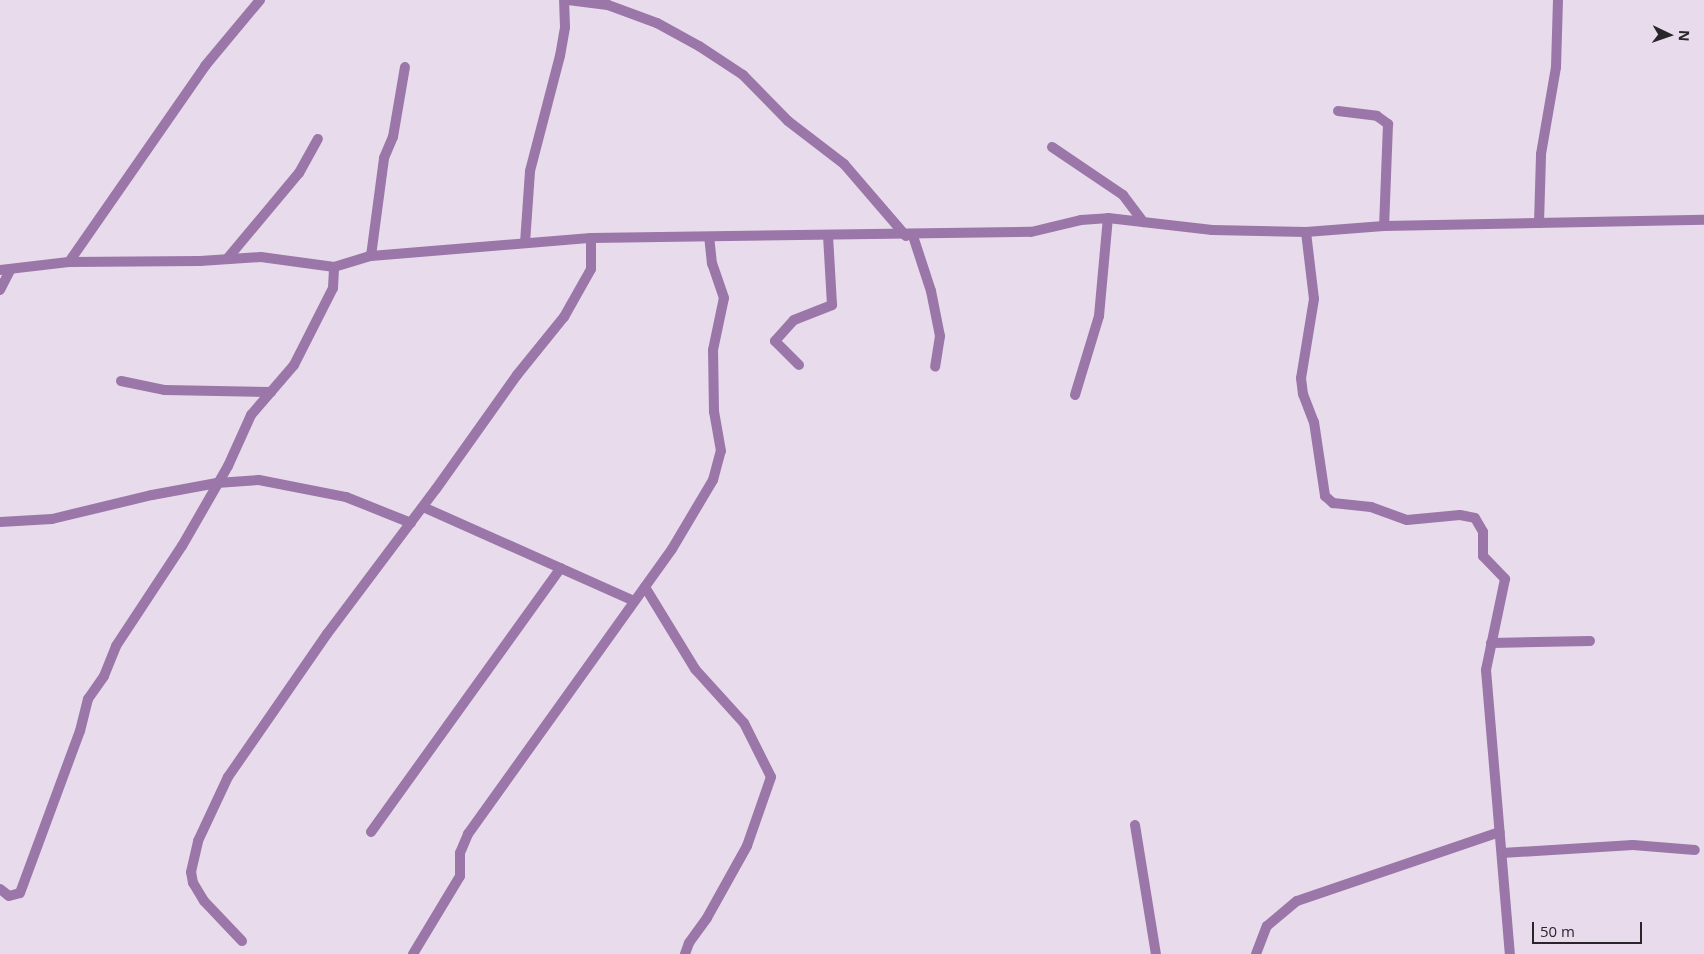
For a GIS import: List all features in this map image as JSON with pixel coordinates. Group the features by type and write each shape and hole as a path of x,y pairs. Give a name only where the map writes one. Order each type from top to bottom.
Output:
{"street":[{"path":"69,262 205,66 260,0"},
{"path":"525,243 530,171 560,56 565,27 566,0 608,6 656,23 699,46 743,75 788,121 844,164 910,236 931,291 940,336 936,367"},
{"path":"1539,223 1541,154 1556,67 1558,0"},
{"path":"371,256 384,158 393,137 405,67"},
{"path":"1338,111 1377,116 1388,124 1384,226"},
{"path":"227,259 299,173 318,139"},
{"path":"1052,147 1123,195 1143,222"},
{"path":"1075,395 1099,316 1108,218"},
{"path":"0,290 5,270 69,262 261,257 334,267 371,256 591,238 910,236 1031,232 1081,220 1108,218 1212,230 1306,232 1384,226 1704,220"},
{"path":"1306,232 1314,299 1301,378 1303,394 1314,422 1326,496 1333,503 1371,507 1407,520 1460,515 1475,518 1483,532 1483,556 1504,579 1486,670 1510,954"},
{"path":"799,366 775,341 794,320 832,305 828,236"},
{"path":"413,954 460,876 460,853 468,834 645,587 713,480 721,451 712,380 713,350 724,298 712,264 709,237"},
{"path":"242,941 208,908 193,883 191,872 198,841 228,777 328,634 423,507 517,375 564,317 591,269 591,238"},
{"path":"0,889 9,896 20,893 80,731 88,699 104,676 116,646 182,546 217,484 251,415 294,365 334,288 334,267"},
{"path":"121,381 165,390 271,392"},
{"path":"0,522 52,519 152,495 217,484 259,480 313,489 346,497 411,523"},
{"path":"423,507 634,601"},
{"path":"371,832 561,568"},
{"path":"645,587 695,669 744,723 771,777 769,791 747,846 707,918 689,943 685,954"},
{"path":"1491,643 1590,640"},
{"path":"1134,825 1156,954"},
{"path":"1256,954 1267,926 1297,900 1500,832"},
{"path":"1502,854 1633,845 1695,850"}]}
